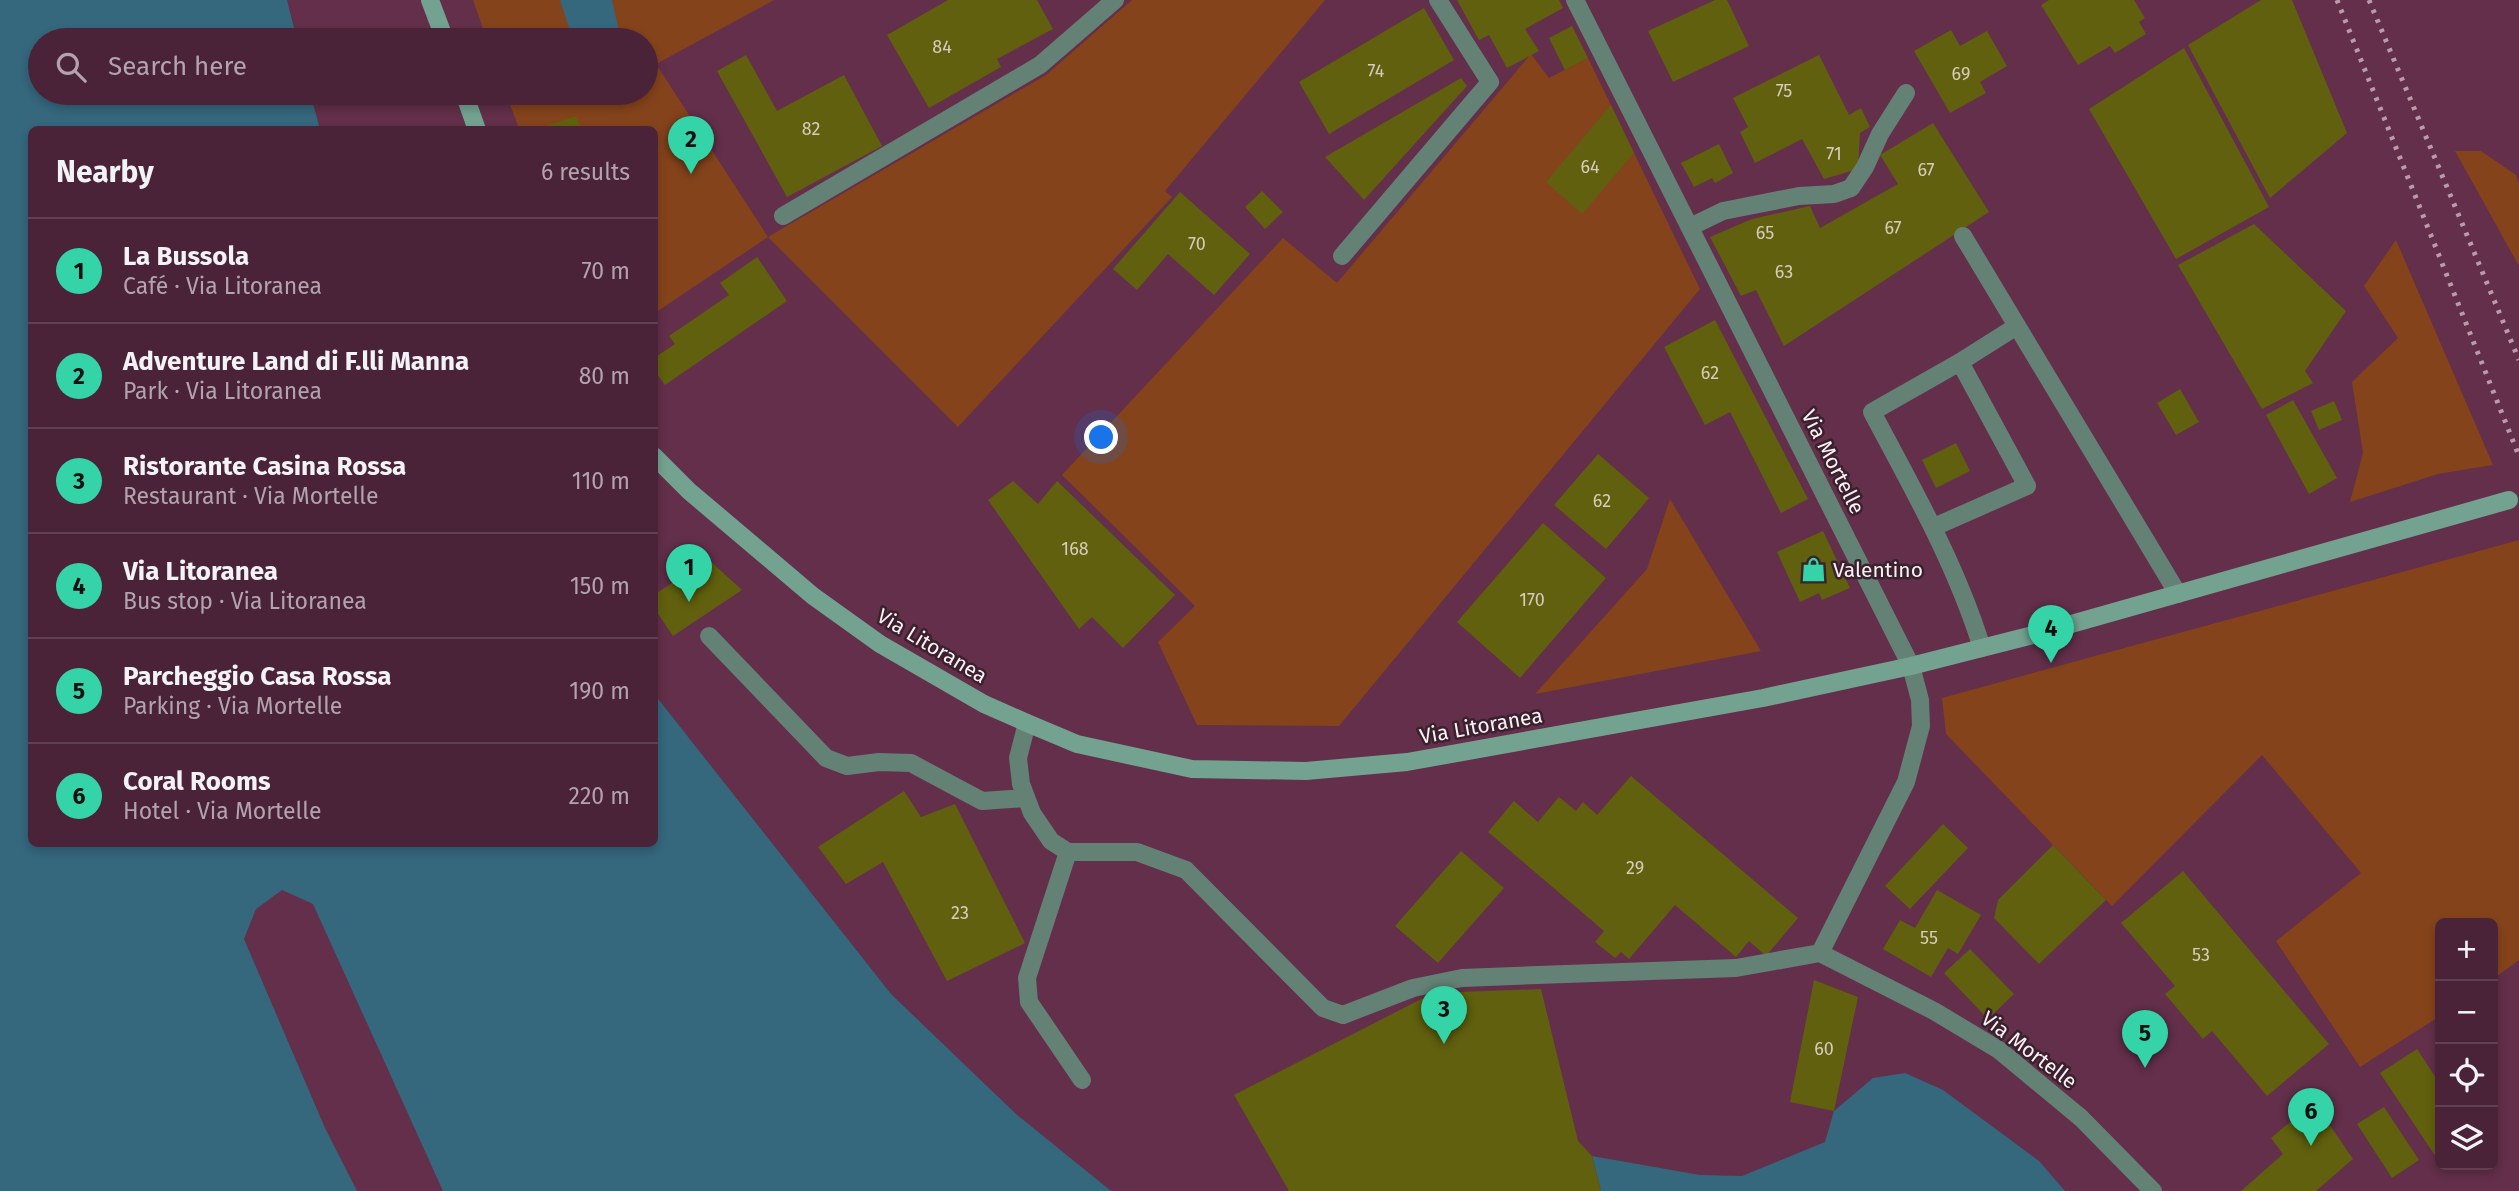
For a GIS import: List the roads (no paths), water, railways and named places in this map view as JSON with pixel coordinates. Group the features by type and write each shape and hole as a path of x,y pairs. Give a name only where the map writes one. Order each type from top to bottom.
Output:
{"street":[{"path":"430,0 440,28"},
{"path":"783,216 1041,65 1115,0"},
{"path":"1342,256 1490,82 1438,0"},
{"name":"Via Mortelle","path":"1575,0 1911,666 1920,700 1921,726 1906,782 1820,953 1934,1011 1999,1050 2081,1118 2153,1191"},
{"path":"1690,227 1723,211 1799,196 1833,194 1851,188 1866,167 1880,134 1906,93"},
{"path":"468,105 476,126"},
{"path":"1963,236 2178,594"},
{"path":"1982,648 1968,603 1934,527 1871,412 2017,326"},
{"path":"1934,527 2027,486 1960,362"},
{"name":"Via Litoranea","path":"658,460 689,491 813,596 880,644 984,704 1077,744 1192,769 1306,771 1420,760 1713,707 1911,666 1982,648 2509,500"},
{"path":"709,636 826,758 847,766 879,762 911,763 982,801 1026,798"},
{"path":"1027,723 1018,758 1021,784 1032,813 1051,841 1068,852 1137,852 1186,870 1323,1007 1343,1015 1413,988 1462,978 1736,968 1820,953"},
{"path":"1068,852 1027,978 1029,1002 1082,1080"}],"water":[{"path":"0,0 287,0 294,28 28,28 28,105 313,105 319,126 28,126 28,847 658,847 658,699 891,994 1016,1114 1111,1191 0,1191"},
{"path":"560,0 612,0 618,28 569,28"},
{"path":"1905,1073 1943,1090 2039,1161 2065,1191 1601,1191 1592,1156 1700,1175 1742,1176 1825,1142 1834,1111 1873,1078"}],"railway":[{"path":"2337,0 2519,456"},
{"path":"2369,0 2519,360"}],"place":[{"name":"Adventure Land di F.lli Manna","path":"691,174"},
{"name":"Valentino","path":"1813,570"},
{"name":"La Bussola","path":"689,602"},
{"name":"Via Litoranea","path":"2051,663"},
{"name":"Ristorante Casina Rossa","path":"1444,1044"},
{"name":"Parcheggio Casa Rossa","path":"2145,1068"},
{"name":"Coral Rooms","path":"2311,1146"}]}
